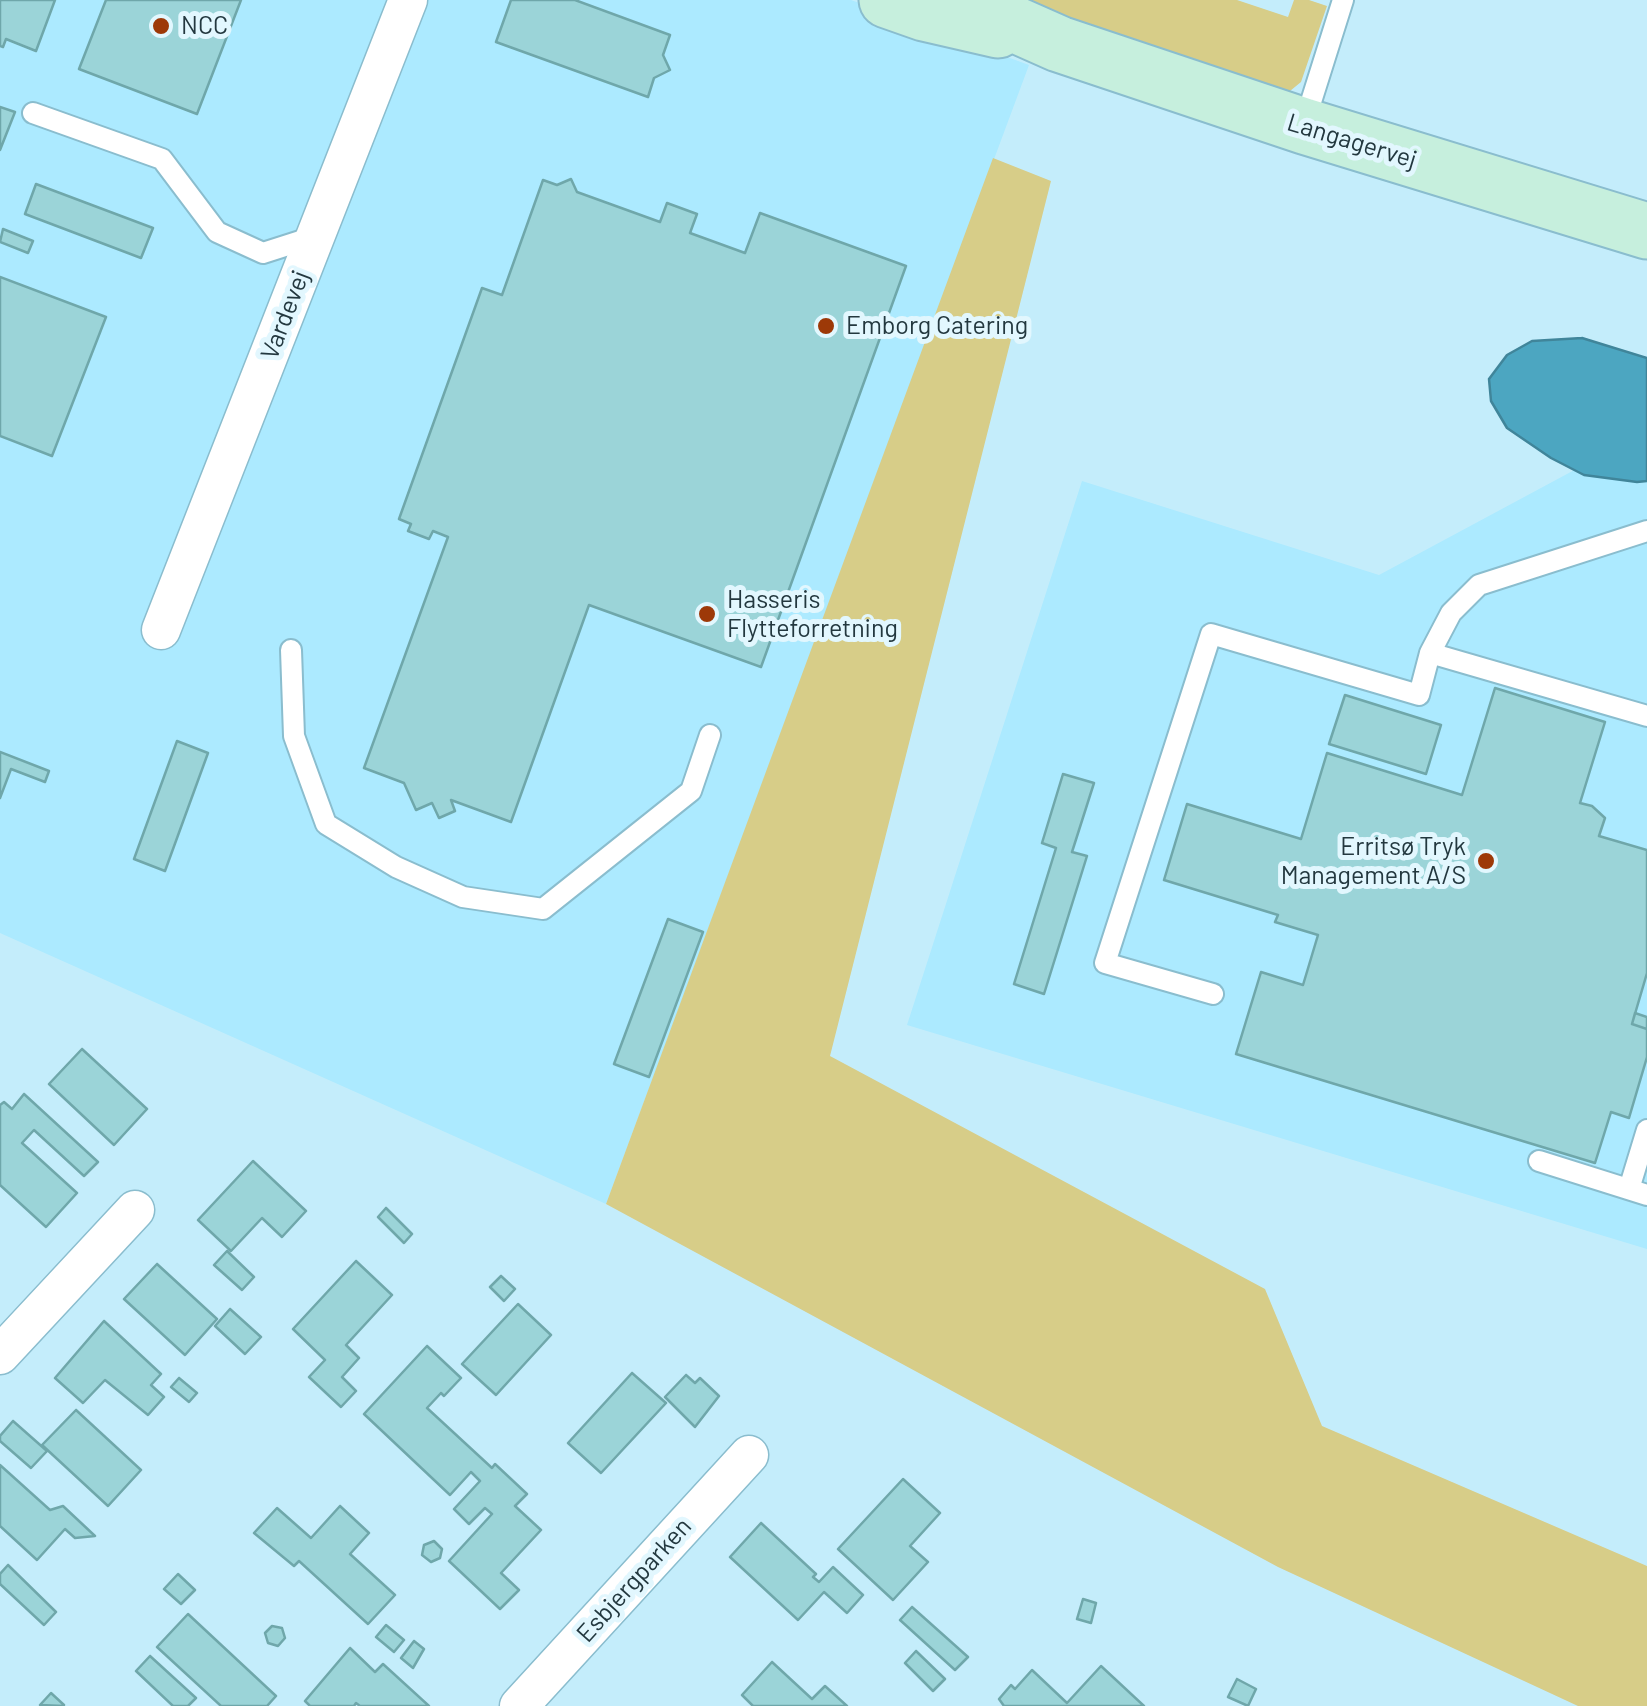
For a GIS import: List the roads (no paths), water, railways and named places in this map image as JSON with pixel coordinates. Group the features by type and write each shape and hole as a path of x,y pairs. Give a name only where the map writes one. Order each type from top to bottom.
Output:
{"street":[{"name":"Vardevej","path":"162,630 408,0"},
{"name":"Langagervej","path":"887,0 1059,44 1304,126 1647,230"},
{"name":"Langagervej","path":"960,0 1059,44"},
{"path":"0,1355 135,1210"},
{"name":"Esbjergparken","path":"519,1706 749,1455"}],"lane":[{"path":"1304,126 1344,0"},
{"path":"33,113 162,160 217,232 264,253 316,236"},
{"path":"1214,994 1104,963 1211,634 1419,694 1430,653 1452,614 1479,585 1647,531"},
{"path":"291,650 294,736 326,824 396,867 462,897 543,909 691,791 710,734"},
{"path":"1430,653 1647,716"},
{"path":"1539,1161 1638,1192 1647,1130"}],"place":[{"name":"NCC","path":"161,26"},
{"name":"Emborg Catering","path":"826,326"},
{"name":"Hasseris Flytteforretning","path":"707,614"},
{"name":"Erritsø Tryk Management A/S","path":"1486,861"}]}
